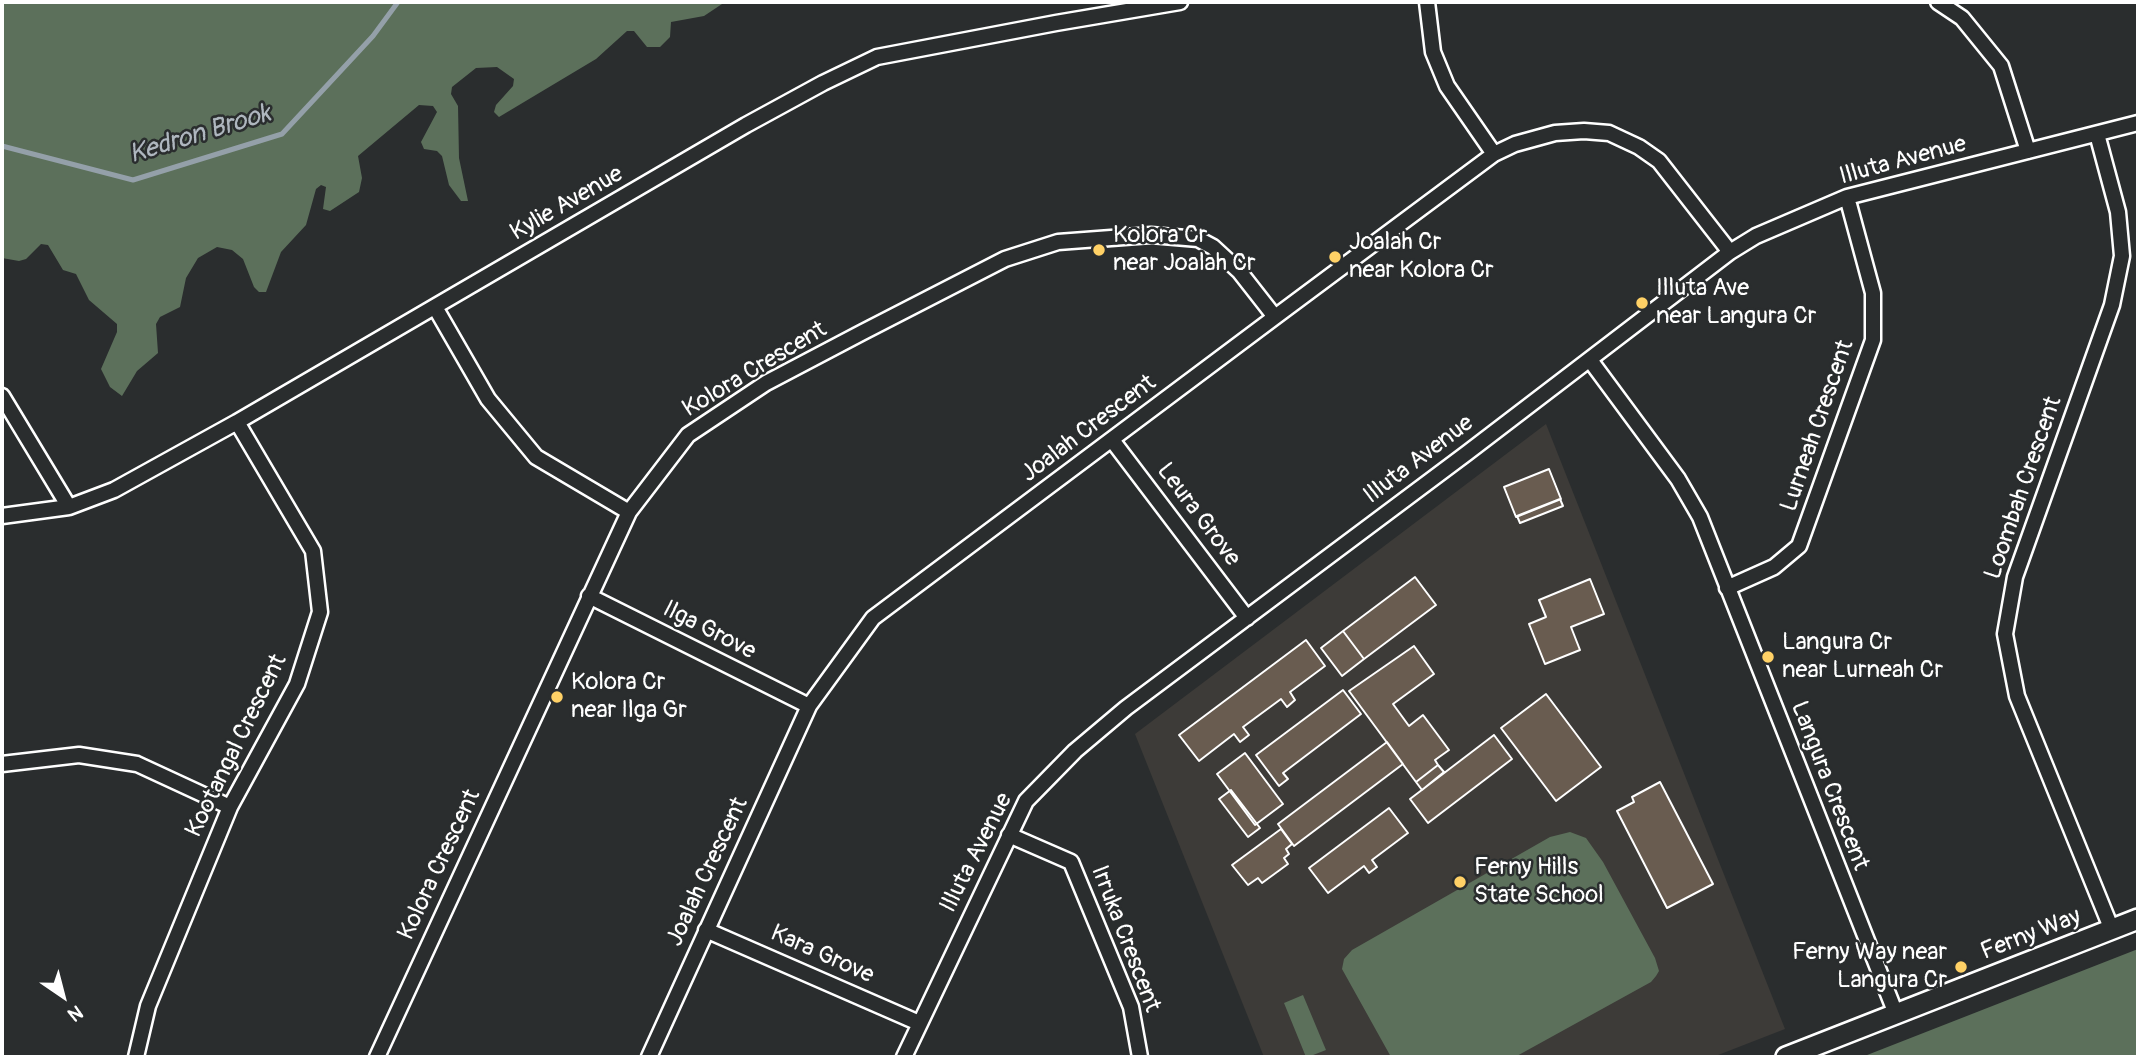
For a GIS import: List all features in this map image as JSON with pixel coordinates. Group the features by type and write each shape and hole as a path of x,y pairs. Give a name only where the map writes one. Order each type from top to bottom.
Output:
{"street":[{"name":"Kylie Avenue","path":"2,516 69,507 114,490 237,422 746,125 877,57 1180,2"},
{"path":"1427,2 1433,52 1447,86 1494,154"},
{"path":"1938,2 1962,18 2001,66 2028,151"},
{"name":"Illuta Avenue","path":"904,1057 1026,801 1075,751 1126,708 1730,252 1756,236 1847,197 2138,123"},
{"name":"Joalah Crescent","path":"649,1057 809,706 873,618 1275,317 1494,154 1537,136 1584,131 1609,133 1639,147 1659,161 1730,252"},
{"name":"Loombah Crescent","path":"2097,134 2118,212 2122,256 2112,305 2014,577 2005,634 2017,696 2112,930"},
{"name":"Lurneah Crescent","path":"1727,588 1774,567 1799,546 1874,340 1873,293 1847,197"},
{"name":"Kolora Crescent","path":"377,1057 629,512 688,435 766,383 1005,259 1058,242 1151,235 1198,239 1213,247 1239,271 1275,317"},
{"path":"435,307 488,399 536,457 629,512"},
{"name":"Langura Crescent","path":"1590,360 1691,498 1896,1014"},
{"path":"2,396 69,507"},
{"name":"Kootangal Crescent","path":"136,1057 148,1006 230,807 297,684 320,612 313,551 237,422"},
{"name":"Leura Grove","path":"1112,440 1247,618"},
{"name":"Ilga Grove","path":"589,596 809,706"},
{"path":"2,764 79,755 137,764 230,807"},
{"name":"Irruka Crescent","path":"1009,835 1071,862 1131,1007 1140,1057"},
{"name":"Ferny Way","path":"1786,1057 2138,919"},
{"name":"Kara Grove","path":"706,930 919,1023"}],"shaded area":[{"name":"Ferny Hills State School","path":"1546,424 1785,1029 1713,1057 1264,1057 1135,734"}],"green space":[{"path":"2,2 725,2 704,16 671,22 670,37 660,47 647,47 634,31 627,31 596,59 499,117 494,112 496,105 513,86 514,79 497,67 476,68 452,87 451,94 458,106 459,158 468,201 461,201 449,185 442,156 437,151 424,149 421,142 437,112 433,106 419,105 358,156 362,178 359,192 330,211 323,209 326,187 321,185 316,189 306,225 281,252 266,292 259,292 254,287 243,259 232,250 217,247 198,258 186,278 180,307 160,317 156,324 158,353 137,371 122,396 110,387 101,369 117,332 117,324 89,300 76,274 63,270 48,245 41,244 26,259 19,261 2,258"},
{"path":"1570,832 1586,838 1603,862 1655,958 1659,971 1656,976 1651,982 1515,1057 1391,1057 1342,969 1344,959 1352,950 1550,837"},
{"path":"2138,949 2138,1057 1862,1057"},
{"path":"1303,995 1326,1050 1308,1057 1284,1003"}],"building":[{"path":"1549,469 1561,499 1516,517 1504,487"},
{"path":"1560,499 1563,506 1520,523 1517,516"},
{"path":"1415,577 1436,605 1364,659 1343,631"},
{"path":"1590,579 1604,614 1571,627 1580,650 1545,664 1529,624 1546,617 1539,600"},
{"path":"1343,631 1364,659 1342,676 1321,648"},
{"path":"1306,640 1325,666 1290,692 1295,700 1287,707 1281,699 1243,727 1249,735 1240,742 1234,734 1199,761 1179,735"},
{"path":"1414,646 1434,674 1393,704 1409,726 1423,715 1449,750 1435,760 1438,765 1416,782 1349,691"},
{"path":"1343,690 1361,714 1283,773 1288,779 1279,786 1256,755"},
{"path":"1546,694 1601,767 1556,801 1501,728"},
{"path":"1494,735 1512,759 1428,823 1410,799"},
{"path":"1387,742 1403,764 1294,846 1278,824"},
{"path":"1245,753 1283,804 1255,825 1217,774"},
{"path":"1438,765 1444,772 1422,790 1416,782"},
{"path":"1660,782 1713,884 1667,908 1617,811 1634,802 1632,797"},
{"path":"1231,790 1260,828 1248,837 1219,799"},
{"path":"1389,808 1408,833 1372,860 1377,867 1369,873 1364,866 1328,893 1309,868"},
{"path":"1281,829 1292,844 1286,849 1289,854 1284,858 1288,864 1262,883 1258,878 1248,885 1232,865"}],"waterway":[{"name":"Kedron Brook","path":"2,146 133,180 282,134 373,36 398,2"}],"place":[{"name":"Kolora Cr near Joalah Cr","path":"1099,250"},
{"name":"Joalah Cr near Kolora Cr","path":"1335,257"},
{"name":"Illuta Ave near Langura Cr","path":"1642,303"},
{"name":"Langura Cr near Lurneah Cr","path":"1768,657"},
{"name":"Kolora Cr near Ilga Gr","path":"557,697"},
{"name":"Ferny Hills State School","path":"1460,882"},
{"name":"Ferny Way near Langura Cr","path":"1961,967"}]}
